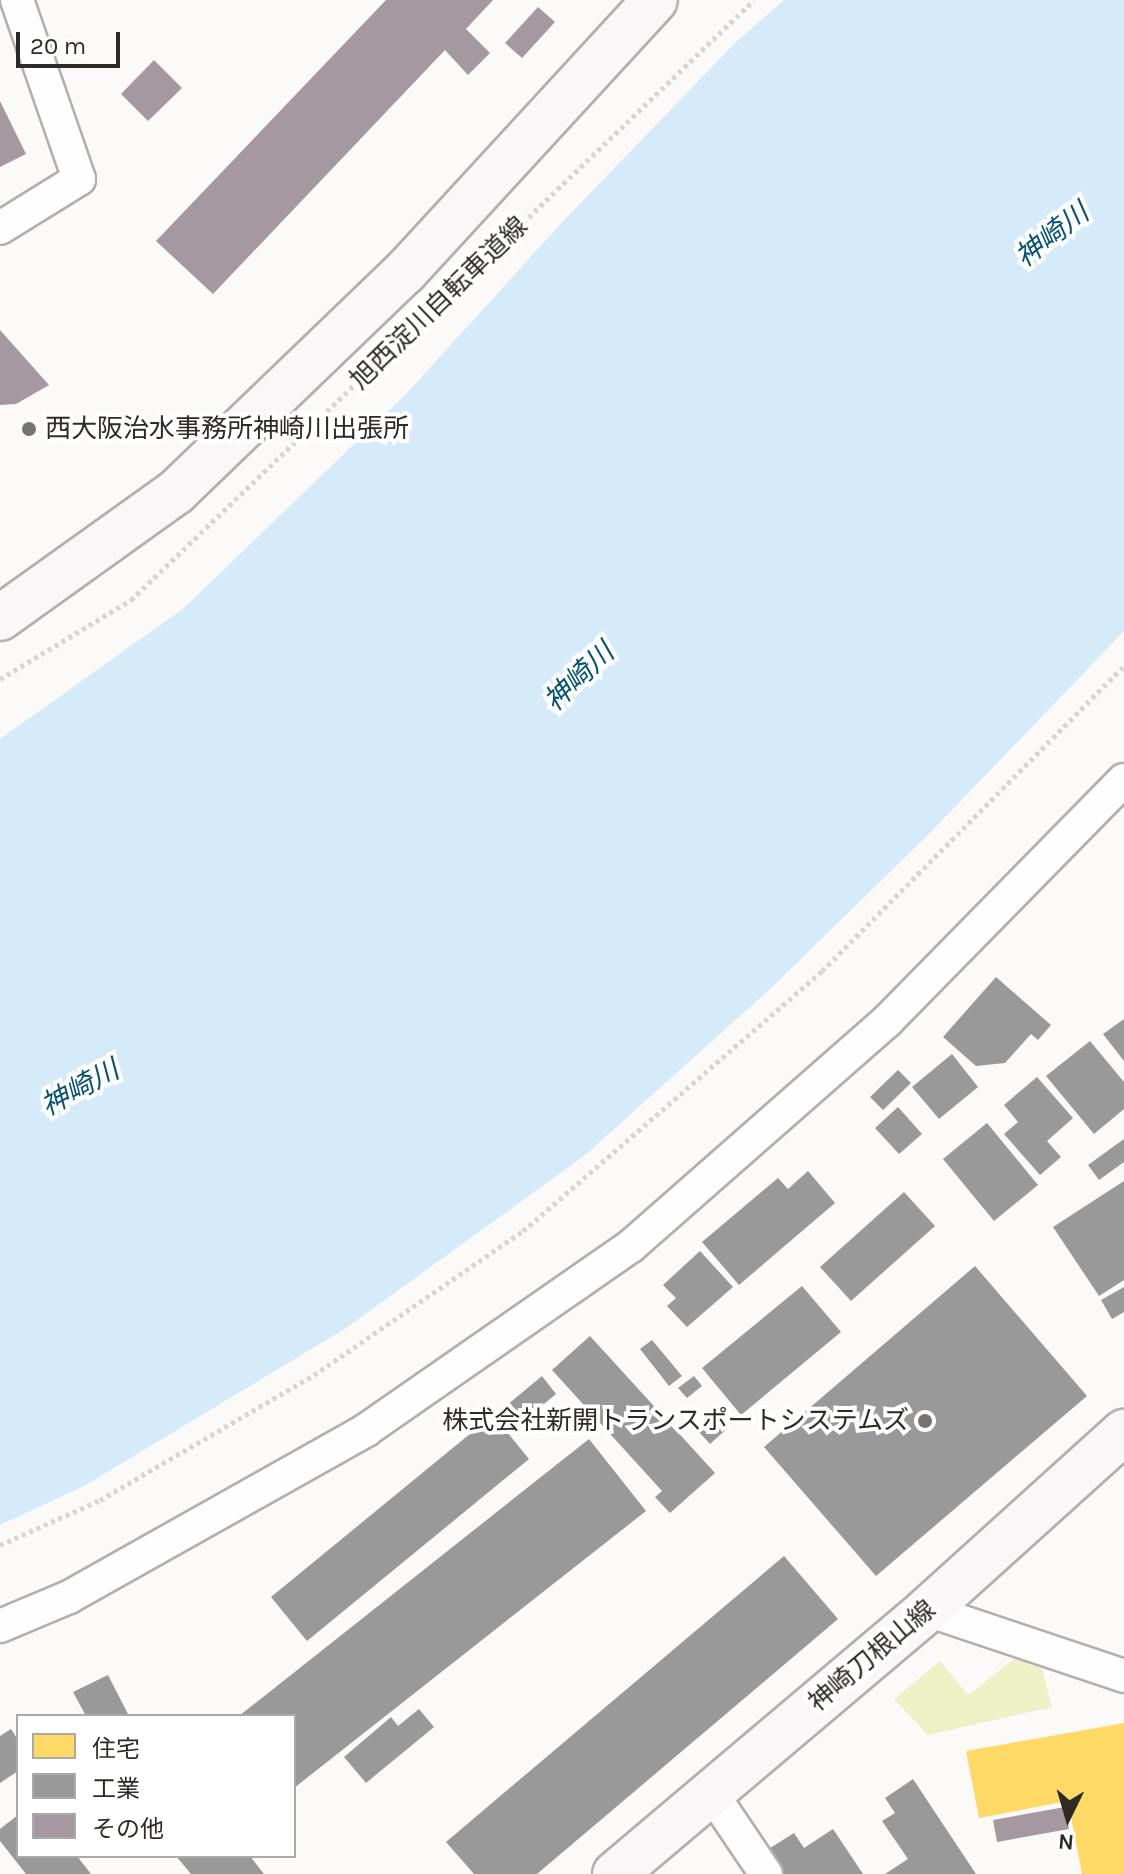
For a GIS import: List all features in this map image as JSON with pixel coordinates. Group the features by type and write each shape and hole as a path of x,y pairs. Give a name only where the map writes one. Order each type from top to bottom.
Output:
{"street":[{"path":"0,228 79,179 17,0"},
{"path":"0,618 176,492 405,272 655,0"},
{"path":"0,1626 69,1597 366,1430 631,1246 887,1021 1124,780"},
{"name":"神崎刀根山線","path":"615,1874 927,1610 1124,1432"},
{"path":"927,1610 1124,1676"},
{"path":"710,1791 766,1874"}],"path":[{"name":"旭西淀川自転車道線","path":"0,679 131,600 754,0"},
{"path":"0,1545 100,1500 314,1375 523,1231 822,971 1124,666"}],"green space":[{"path":"1017,1657 1042,1669 1052,1707 928,1735 894,1699 940,1661 968,1695"}],"water":[{"name":"神崎川","path":"784,0 1124,0 1124,631 929,834 769,990 584,1156 346,1328 86,1485 0,1525 0,739 184,608 406,394 567,217 736,42"}],"building: 住宅":[{"path":"1124,1723 1124,1874 1082,1874 1068,1801 979,1818 966,1751"}],"building: 工業":[{"path":"996,977 1051,1025 1038,1040 1031,1034 1005,1063 976,1066 943,1037"},
{"path":"1124,1019 1124,1061 1103,1034"},
{"path":"1090,1041 1124,1082 1124,1109 1094,1134 1046,1076"},
{"path":"952,1054 978,1087 939,1119 912,1087"},
{"path":"898,1070 911,1083 883,1110 870,1097"},
{"path":"1037,1077 1073,1118 1047,1141 1061,1157 1040,1175 1004,1134 1018,1122 1004,1105"},
{"path":"898,1107 922,1134 899,1154 875,1128"},
{"path":"987,1123 1038,1185 994,1221 943,1159"},
{"path":"1124,1139 1124,1162 1099,1180 1088,1165"},
{"path":"808,1171 835,1203 739,1285 702,1242 778,1178 788,1189"},
{"path":"1124,1181 1124,1280 1099,1296 1053,1227"},
{"path":"904,1192 935,1226 851,1301 820,1267"},
{"path":"700,1251 733,1287 687,1327 667,1306 676,1298 663,1285"},
{"name":"株式会社新開トランスポートシステムズ","path":"975,1266 1087,1396 876,1576 764,1447"},
{"path":"802,1286 841,1332 741,1415 702,1368"},
{"path":"1124,1287 1124,1312 1112,1319 1101,1300"},
{"path":"590,1336 715,1473 670,1513 655,1497 662,1491 552,1370"},
{"path":"652,1340 682,1376 669,1386 640,1349"},
{"path":"542,1376 556,1394 522,1422 507,1405"},
{"path":"694,1376 702,1386 687,1398 678,1388"},
{"path":"719,1413 730,1426 710,1444 698,1431"},
{"path":"493,1415 529,1459 307,1641 271,1597"},
{"path":"589,1439 646,1511 296,1786 296,1714 242,1714"},
{"path":"784,1556 838,1619 537,1874 474,1874 446,1842"},
{"path":"108,1675 128,1714 85,1714 73,1692"},
{"path":"419,1709 434,1727 366,1783 344,1757 391,1717 398,1726"},
{"path":"11,1729 16,1737 16,1772 0,1783 0,1736"},
{"path":"913,1779 976,1874 885,1874 908,1859 882,1821 895,1813 885,1798"},
{"path":"16,1817 16,1858 79,1858 91,1874 26,1874 0,1841 0,1829"},
{"path":"833,1829 863,1874 783,1874 767,1850 794,1833 804,1848"},
{"path":"178,1858 252,1858 264,1874 191,1874"}],"building: その他":[{"path":"386,0 493,0 466,29 490,53 468,75 445,50 213,294 156,241"},
{"path":"538,7 555,22 522,58 505,43"},
{"path":"154,60 182,88 148,121 121,94"},
{"path":"0,101 26,154 0,167"},
{"path":"0,330 49,385 16,404 0,405"},
{"path":"1065,1807 1069,1829 997,1842 993,1820"}],"place":[{"name":"西大阪治水事務所神崎川出張所","path":"29,429"},
{"name":"株式会社新開トランスポートシステムズ","path":"925,1421"}]}
